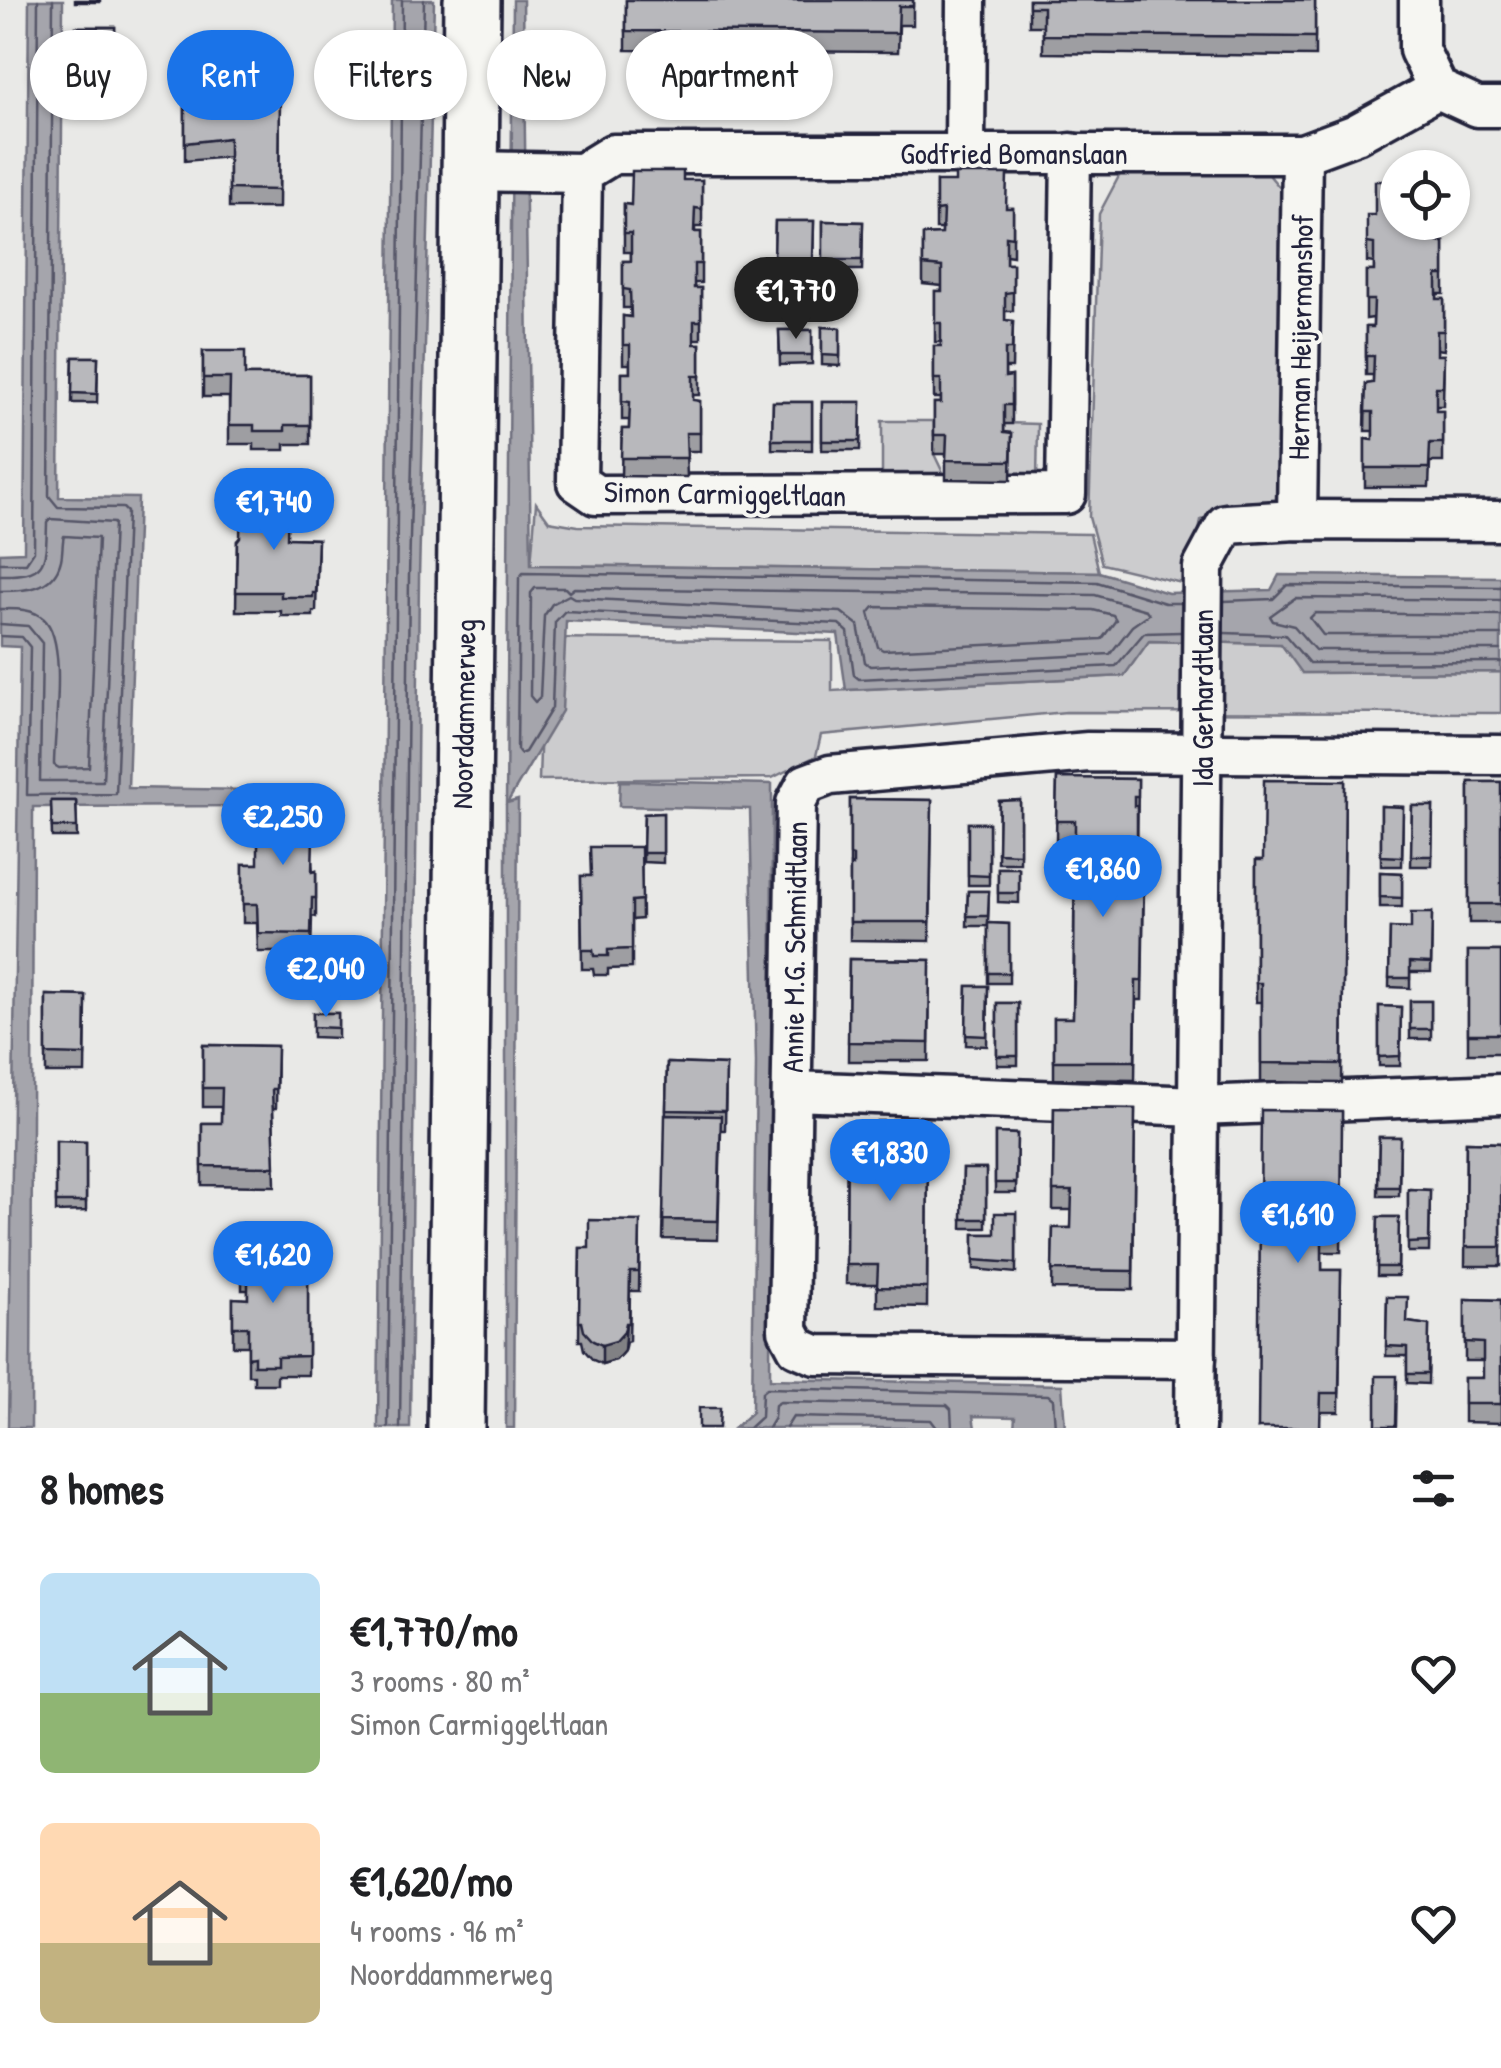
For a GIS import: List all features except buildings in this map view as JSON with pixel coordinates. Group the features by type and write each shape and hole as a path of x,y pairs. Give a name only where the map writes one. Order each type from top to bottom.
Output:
{"street":[{"name":"Noorddammerweg","path":"456,1428 486,170 472,0"},
{"path":"966,0 966,152"},
{"path":"1419,0 1418,50 1438,90 1477,107 1501,107"},
{"name":"Godfried Bomanslaan","path":"565,172 613,154 1302,154 1356,134 1438,90"},
{"name":"Simon Carmiggeltlaan","path":"565,172 577,482 596,495 1066,494 1071,153"},
{"name":"Herman Heijermanshof","path":"1297,520 1302,154"},
{"path":"486,170 565,172"},
{"path":"1297,520 1501,521"},
{"name":"Ida Gerhardtlaan","path":"1195,1428 1203,567 1226,524 1297,520"},
{"path":"1202,751 1501,755"},
{"name":"Annie M.G. Schmidtlaan","path":"1196,1358 816,1355 797,1346 788,1330 796,803 806,784 830,776 1088,752 1202,751"},
{"path":"792,1090 1198,1106 1501,1094"}],"shaded area":[{"path":"1126,163 1264,169 1286,195 1282,500 1201,520 1190,585 1102,564 1089,517 1099,214"},
{"path":"882,421 934,421 934,454 946,479 882,479"},
{"path":"1004,423 1038,424 1037,480 1011,480 1004,451"},
{"path":"536,503 549,521 578,526 1090,534 1099,572 531,565"},
{"path":"544,638 832,641 832,691 1123,676 1148,641 1281,644 1303,673 1501,672 1501,713 1066,712 821,735 816,756 772,778 539,780"}],"water":[{"path":"29,0 63,0 63,30 30,30 30,120 62,120 59,497 138,498 128,788 323,791 324,801 243,806 33,807 31,1428 8,1428 20,647 0,646 0,553 24,552"},
{"path":"392,0 434,0 433,30 392,30"},
{"path":"513,0 523,0 523,30 513,30"},
{"path":"391,120 431,120 419,576 410,1428 378,1428"},
{"path":"512,120 525,120 531,565 1099,572 1168,593 1271,590 1279,575 1501,577 1501,672 1302,673 1281,644 1149,641 1124,676 846,690 838,634 566,621 562,711 507,803 518,800 514,1428 506,1428 506,805"},
{"path":"620,781 772,784 770,1379 1062,1385 1065,1428 1014,1428 1015,1417 973,1416 975,1428 734,1428 752,1412 756,1062 750,809 619,806"}]}
